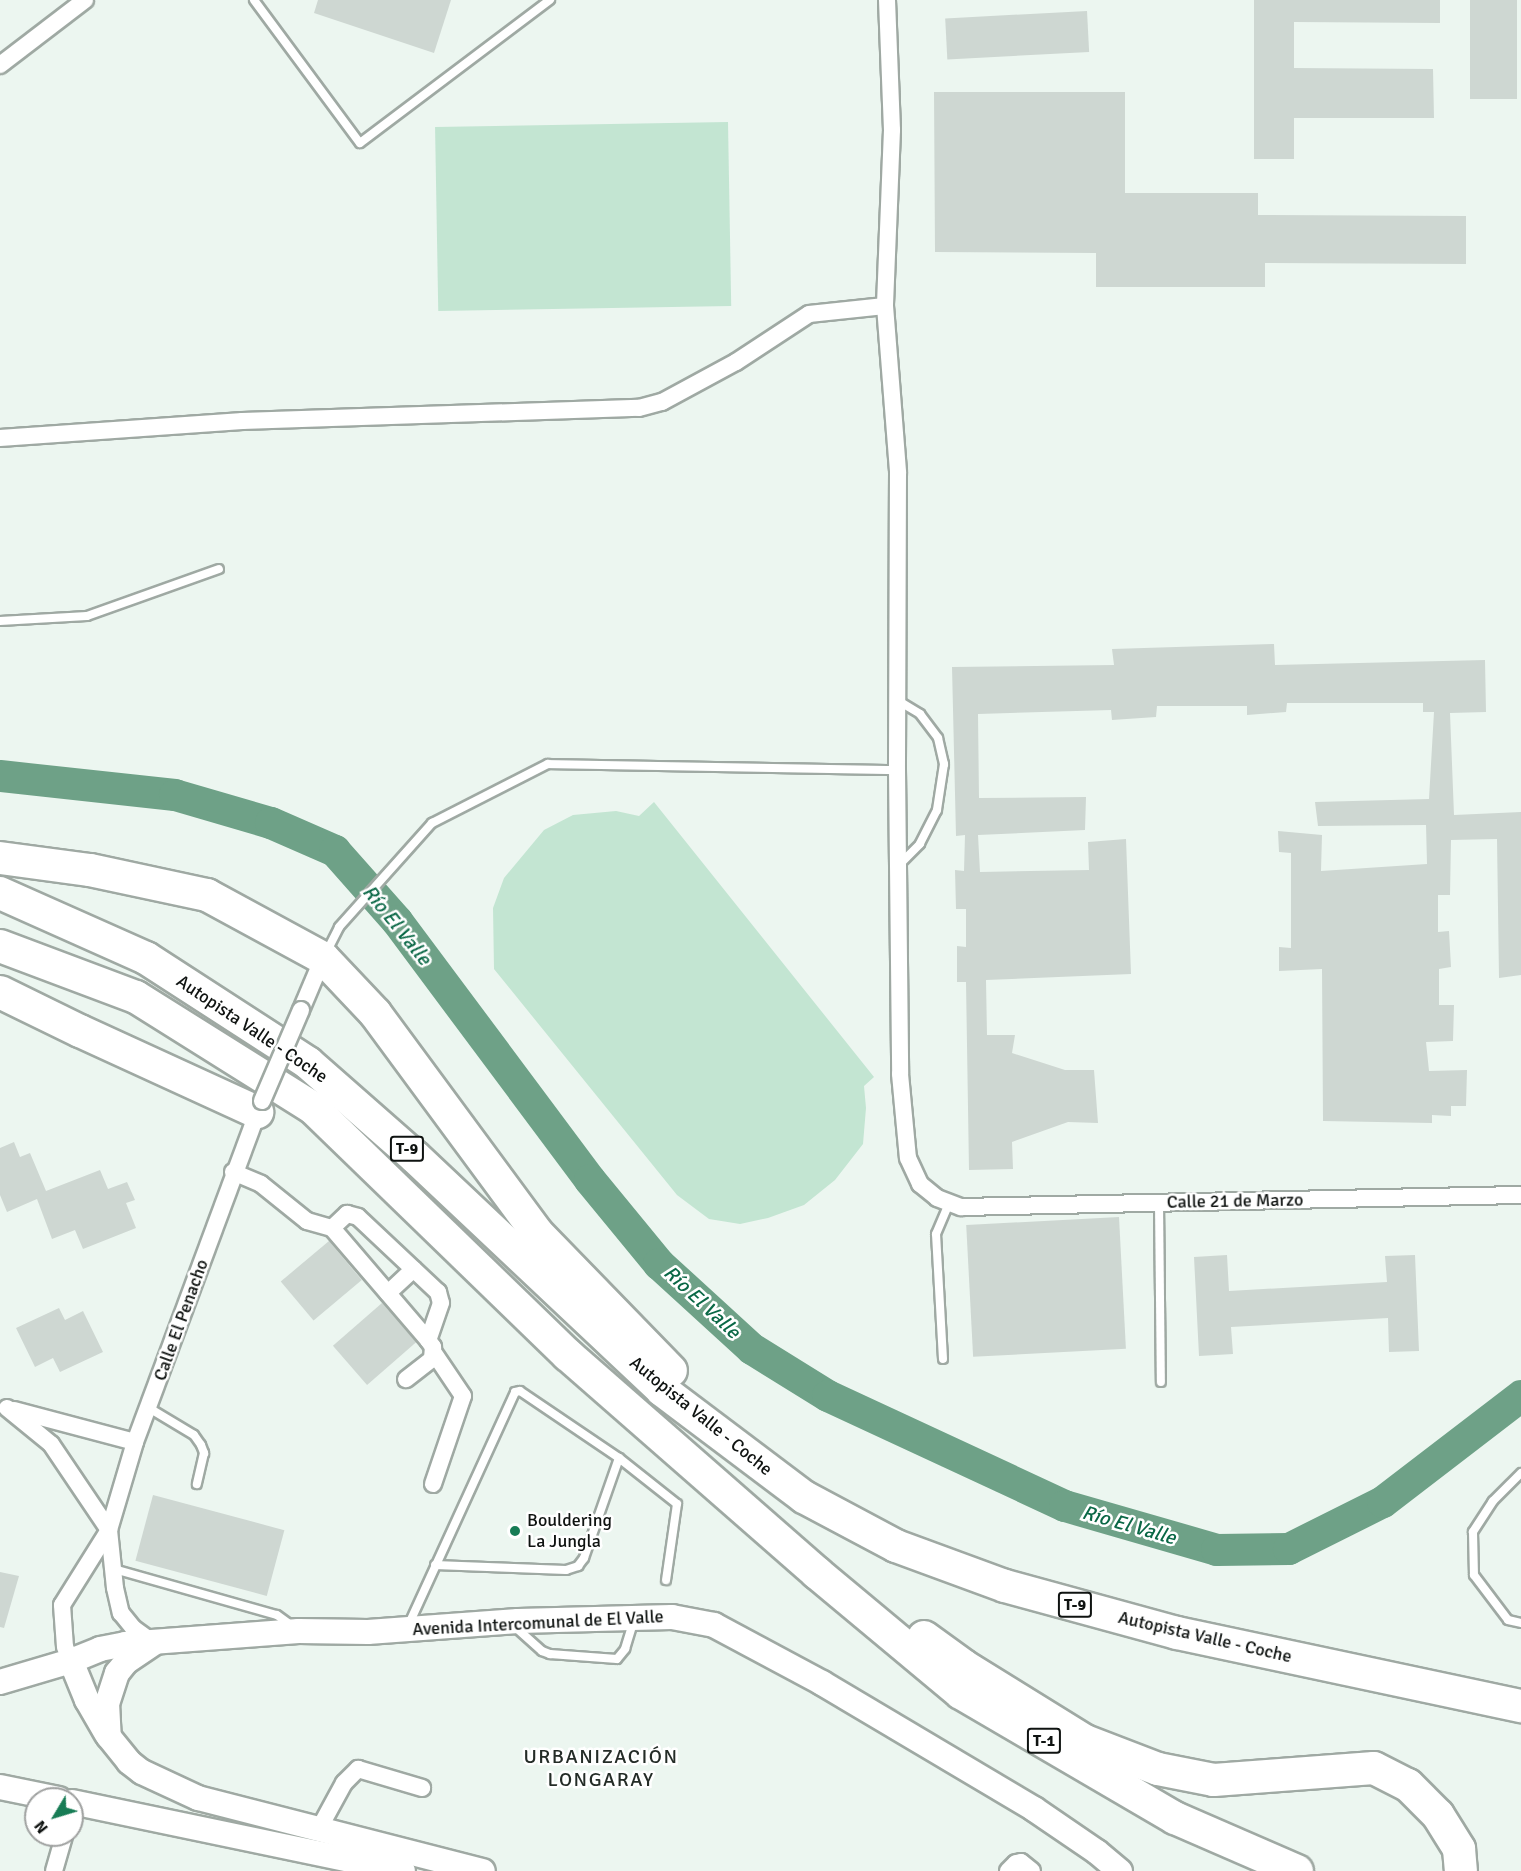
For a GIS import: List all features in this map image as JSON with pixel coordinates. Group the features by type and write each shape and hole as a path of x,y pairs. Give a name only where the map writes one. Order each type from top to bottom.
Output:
{"highway":[{"path":"0,858 90,870 207,895 323,958 375,1013 537,1233 768,1471"},
{"name":"Autopista Valle - Coche","path":"0,892 146,958 308,1064 415,1157 662,1390 804,1497 896,1546 1005,1586 1178,1633 1521,1706"},
{"name":"Autopista Valle - Coche","path":"0,946 136,997 313,1107 568,1354 817,1573 961,1693 1175,1818 1297,1871"},
{"path":"0,992 90,1036 259,1107"},
{"path":"817,1573 848,1581 964,1666 1085,1742 1158,1769 1214,1780 1374,1768 1408,1785 1438,1815 1459,1849 1461,1871"}],"main road":[{"name":"Avenida Intercomunal de El Valle","path":"0,1682 70,1661 100,1649 154,1643 299,1631 368,1632 508,1622 635,1616 672,1617 714,1625 751,1643 967,1768 1103,1862 1120,1871"},
{"path":"109,1737 107,1703 112,1683 126,1662 154,1643"},
{"path":"70,1661 87,1700 109,1737 129,1762 151,1778 198,1798 320,1827 483,1871"},
{"path":"0,1787 24,1793"},
{"path":"84,1808 403,1871"}],"street":[{"path":"0,65 85,0"},
{"path":"887,0 892,130 885,306 898,473 897,770 900,1074 908,1158 921,1184 937,1198 949,1203"},
{"path":"0,438 242,421 639,408 662,402 736,362 809,314 885,306"},
{"name":"Calle El Penacho","path":"109,1530 135,1442 233,1172 323,958"},
{"path":"233,1172 261,1184 307,1221 332,1228 431,1346 464,1396 433,1484"},
{"name":"Calle 21 de Marzo","path":"949,1203 961,1207 1521,1195"},
{"path":"332,1228 347,1214 358,1217 414,1269 441,1298 431,1346 432,1359 406,1380"},
{"path":"388,1293 414,1269"},
{"path":"4,1407 135,1442"},
{"path":"4,1407 51,1444 109,1530 121,1612 133,1628 154,1643"},
{"path":"70,1661 65,1647 62,1605 109,1530"},
{"path":"320,1827 344,1783 358,1769 422,1788"},
{"path":"54,1871 61,1847"},
{"path":"1008,1871 1016,1863 1021,1862 1032,1871"}],"lane":[{"path":"254,0 360,143 550,0"},
{"path":"0,621 87,616 219,568"},
{"path":"897,700 920,714 938,738 944,764 937,810 920,844 898,867"},
{"path":"323,958 339,927 432,823 548,764 897,770"},
{"path":"943,1359 936,1234 949,1203"},
{"path":"1159,1203 1161,1382"},
{"path":"406,1629 515,1392 525,1394 620,1458 677,1504 666,1580"},
{"path":"149,1408 194,1435 201,1445 204,1453 196,1484"},
{"path":"435,1565 566,1570 578,1566 584,1558 620,1458"},
{"path":"1521,1473 1493,1501 1473,1532 1474,1575 1508,1620 1521,1623"},
{"path":"114,1569 277,1615 299,1631"},
{"path":"508,1622 542,1651 550,1654 616,1659 625,1650 635,1616"}],"green space":[{"path":"728,122 731,306 438,311 435,127"},
{"path":"654,802 874,1077 864,1086 866,1108 863,1144 835,1180 804,1205 768,1218 740,1224 709,1219 677,1195 494,969 493,908 504,878 544,830 573,815 616,811 639,816"}],"building":[{"path":"318,0 451,0 434,53 314,13"},
{"path":"1254,0 1440,0 1440,23 1294,22 1294,68 1433,69 1434,118 1294,118 1294,159 1254,159"},
{"path":"1470,0 1517,0 1517,99 1470,99"},
{"path":"1087,11 1089,52 947,59 945,18"},
{"path":"934,92 1125,92 1125,193 1258,193 1258,215 1466,216 1466,264 1265,263 1265,287 1096,287 1096,253 935,252"},
{"path":"1274,644 1275,665 1485,660 1486,712 1450,713 1454,815 1521,812 1521,975 1499,978 1497,839 1451,840 1450,895 1438,895 1438,932 1449,931 1451,967 1439,969 1439,1005 1454,1005 1453,1041 1426,1042 1429,1071 1467,1070 1466,1106 1451,1106 1451,1116 1432,1115 1432,1123 1323,1121 1322,969 1279,971 1279,947 1291,948 1291,853 1279,852 1278,831 1322,835 1321,871 1427,864 1426,825 1318,826 1315,802 1429,799 1434,712 1423,712 1423,703 1287,703 1286,712 1247,715 1247,706 1157,706 1156,717 1112,720 1111,710 978,714 979,798 1086,797 1085,830 978,835 980,872 1089,870 1088,842 1126,839 1131,974 986,980 987,1035 1015,1035 1012,1053 1065,1070 1094,1070 1098,1123 1068,1122 1012,1142 1013,1169 969,1170 966,982 957,982 957,946 966,947 966,909 956,909 955,870 964,871 965,835 956,836 952,667 1114,665 1112,649"},
{"path":"14,1142 20,1157 30,1153 46,1191 100,1170 108,1189 127,1182 135,1200 126,1203 136,1228 83,1249 75,1230 52,1239 37,1199 7,1212 0,1195 0,1148"},
{"path":"1119,1217 1126,1349 973,1357 966,1225"},
{"path":"329,1241 362,1280 314,1321 281,1281"},
{"path":"1227,1255 1229,1291 1387,1282 1385,1256 1415,1255 1419,1351 1389,1352 1388,1318 1231,1327 1233,1354 1199,1356 1194,1257"},
{"path":"382,1303 416,1342 367,1385 333,1346"},
{"path":"59,1308 65,1320 83,1311 103,1352 60,1372 53,1358 35,1367 16,1328"},
{"path":"153,1495 284,1530 267,1596 135,1561"},
{"path":"0,1572 19,1576 4,1628 0,1627"}],"waterway":[{"name":"Río El Valle","path":"0,776 175,795 271,823 335,851 397,921 590,1180 659,1264 752,1349 828,1396 1065,1506 1217,1550 1289,1549 1383,1502 1521,1396"}],"place":[{"name":"Bouldering La Jungla","path":"515,1531"}],"district":[{"name":"URBANIZACIÓN LONGARAY","path":"601,1768"}]}
